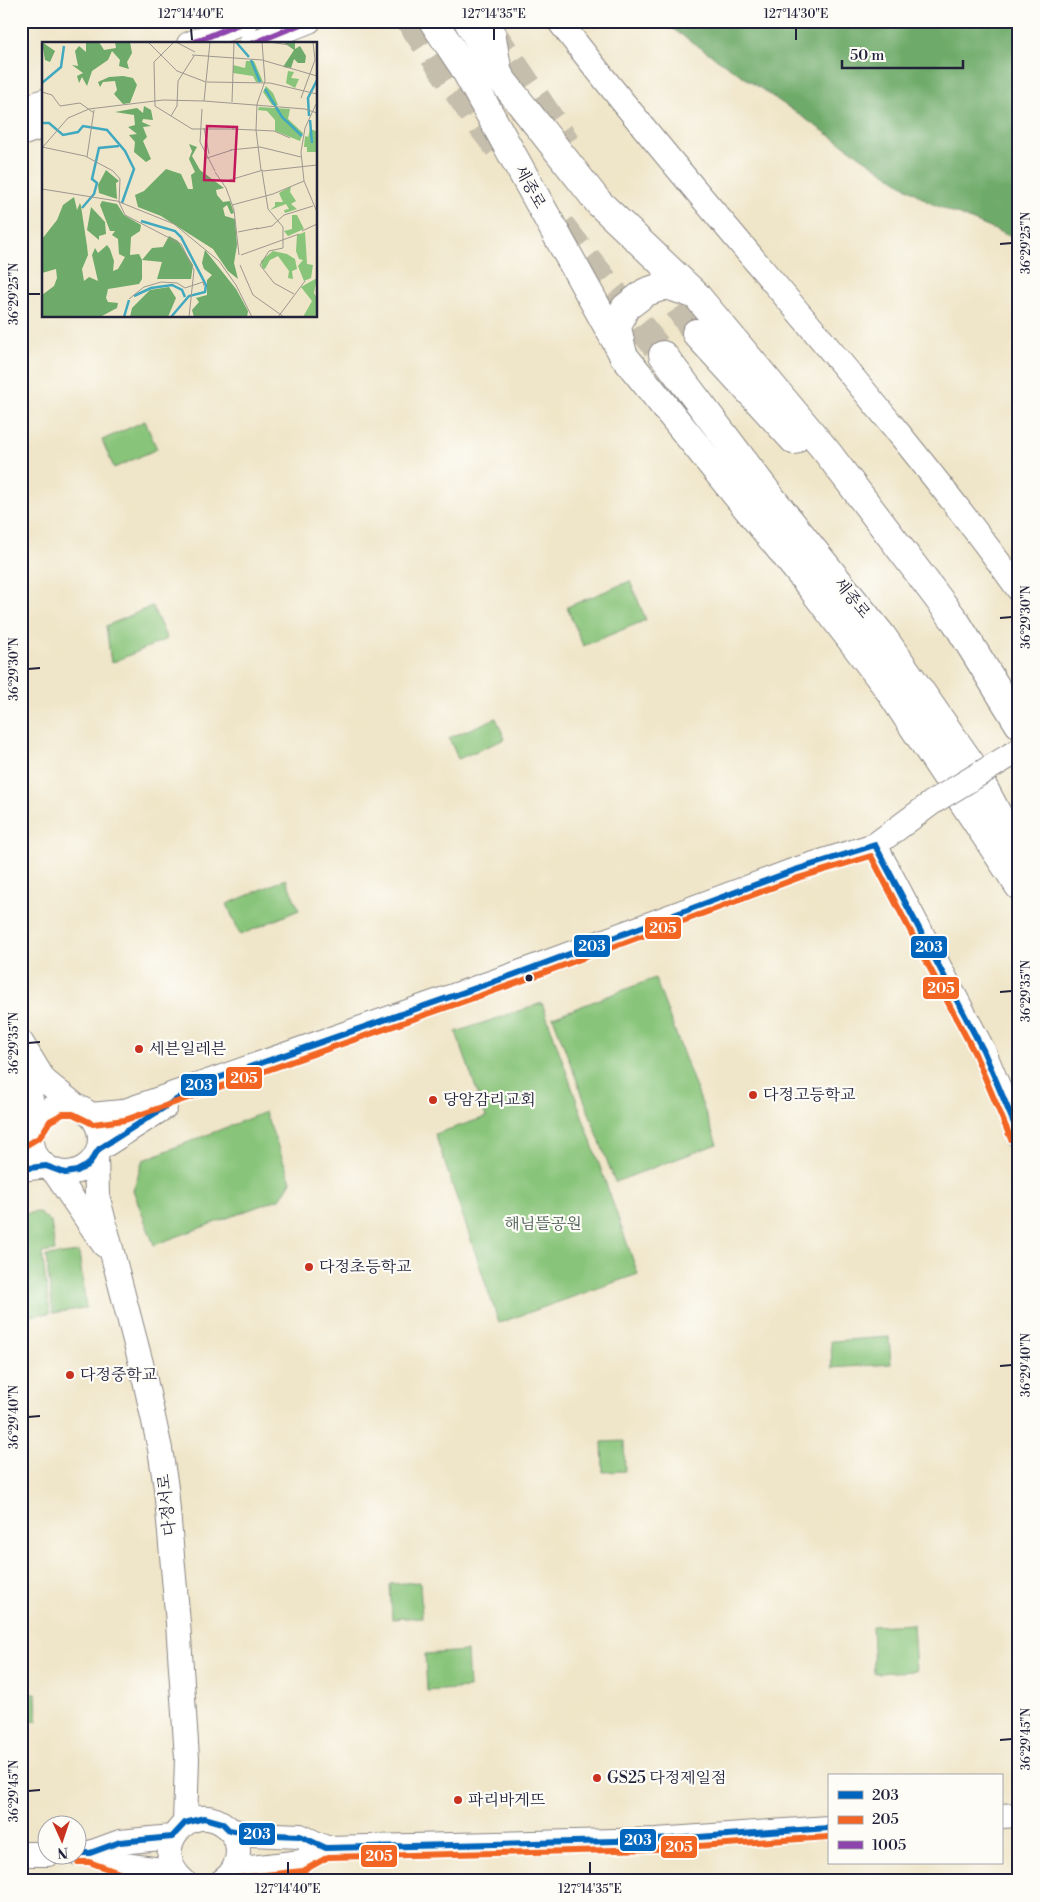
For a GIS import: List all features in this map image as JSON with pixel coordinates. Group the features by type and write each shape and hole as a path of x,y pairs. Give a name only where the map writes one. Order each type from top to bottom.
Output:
{"main road":[{"name":"세종로","path":"433,21 463,66 623,355 811,587 887,687 1019,886"},
{"path":"468,21 502,80 599,203 696,295 827,452 956,622 1019,724"},
{"path":"623,355 617,327 625,308 646,292 666,285 696,295"},
{"path":"696,333 806,453 923,603 1019,751"},
{"name":"세종로","path":"663,355 773,500 882,636 971,764 1019,855"}],"street":[{"path":"194,42 247,21"},
{"path":"256,42 308,21"},
{"path":"491,21 494,50 502,80"},
{"path":"559,21 644,130 936,478 1019,590"},
{"path":"21,110 42,102"},
{"path":"21,134 42,127"},
{"path":"30,1131 45,1112 59,1105 83,1110 122,1112 513,975 796,870 876,844 933,802 1019,751"},
{"path":"876,844 983,1050 1019,1136"},
{"path":"21,1042 44,1080 83,1110 98,1125 101,1137 98,1152"},
{"path":"21,1067 29,1087 30,1131 37,1157 50,1168 112,1257"},
{"path":"21,1169 50,1168 64,1172 77,1171 88,1165 98,1152 201,1084"},
{"name":"다정서로","path":"98,1152 97,1194 135,1339 160,1450 178,1623 187,1758"},
{"path":"187,1758 198,1793 235,1839 238,1849 228,1876"},
{"path":"179,1876 170,1860 169,1849 179,1830 187,1758"},
{"path":"1002,1816 1019,1815"},
{"path":"88,1852 120,1842 179,1830 194,1819 251,1834 300,1836 326,1848 656,1840 828,1828"},
{"path":"228,1876 301,1862 326,1848"},
{"path":"21,1854 38,1854"},
{"path":"88,1854 124,1865 179,1876"}],"green space":[{"path":"661,21 1019,21 1019,240 928,202"},
{"path":"145,421 157,449 114,468 102,440"},
{"path":"630,581 646,620 583,646 567,607"},
{"path":"152,606 167,639 111,663 106,626"},
{"path":"496,718 505,739 458,759 449,738"},
{"path":"286,879 299,910 240,935 227,904"},
{"path":"655,978 717,1144 615,1182 553,1017"},
{"name":"해님뜰공원","path":"542,1003 638,1274 499,1323 435,1134 486,1117 456,1032"},
{"path":"265,1112 291,1181 281,1198 154,1245 133,1190 143,1160"},
{"path":"38,1212 51,1222 55,1251 42,1253 50,1313 21,1317 21,1214"},
{"path":"79,1252 86,1308 53,1313 46,1256"},
{"path":"889,1337 891,1364 832,1368 831,1341"},
{"path":"624,1441 625,1471 603,1472 602,1442"},
{"path":"420,1582 422,1617 392,1619 390,1584"},
{"path":"913,1624 916,1671 874,1673 872,1626"},
{"path":"467,1651 469,1688 427,1691 425,1654"},
{"path":"36,1693 37,1721 21,1722 21,1694"}],"tunnel":[{"path":"410,21 477,120 501,151"},
{"path":"489,28 567,144"},
{"path":"561,226 663,355"},
{"path":"655,272 696,333"}],"transit line":[{"name":"1005","path":"195,42 246,21"},
{"name":"1005","path":"257,42 308,21"},
{"name":"203","path":"21,1169 46,1166 65,1173 77,1171 88,1165 99,1149 201,1084 513,975 795,870 875,845 983,1050 1019,1135"},
{"name":"205","path":"25,1146 40,1137 50,1121 63,1114 73,1114 93,1124 125,1120 516,983 798,878 871,856 975,1054 1011,1139"},
{"name":"203","path":"88,1853 120,1842 172,1837 185,1823 204,1818 222,1823 229,1830 251,1834 300,1836 326,1848 656,1840 828,1828"},
{"name":"205","path":"235,1881 237,1878 303,1871 328,1857 656,1849 828,1837"},
{"name":"205","path":"88,1862 122,1874 171,1881"}],"place":[{"name":"세븐일레븐","path":"139,1049"},
{"name":"다정고등학교","path":"753,1095"},
{"name":"당암감리교회","path":"433,1100"},
{"name":"다정초등학교","path":"309,1267"},
{"name":"다정중학교","path":"70,1375"},
{"name":"GS25 다정제일점","path":"597,1778"},
{"name":"파리바게뜨","path":"458,1800"}]}
